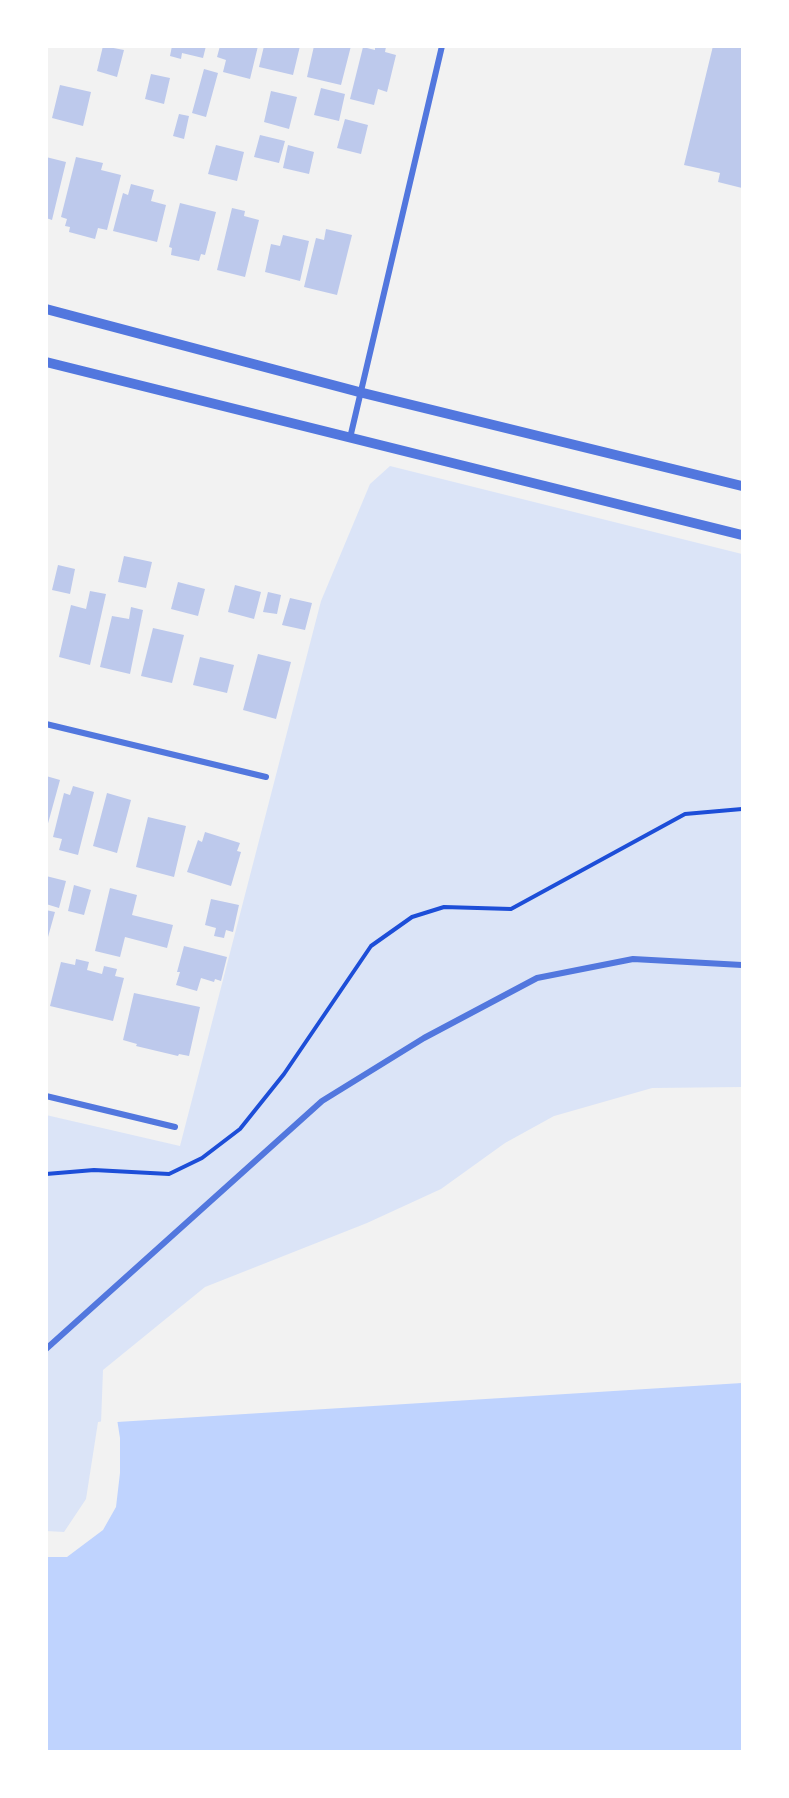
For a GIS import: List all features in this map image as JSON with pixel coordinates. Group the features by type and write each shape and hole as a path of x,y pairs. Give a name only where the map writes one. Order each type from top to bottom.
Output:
{"street":[{"path":"350,438 442,46"},
{"path":"46,309 359,392 742,486"},
{"path":"46,362 742,535"},
{"path":"46,724 266,777"},
{"path":"46,1349 321,1101 424,1038 537,978 633,959 742,965"},
{"path":"46,1096 175,1127"}],"path":[{"path":"46,1174 94,1170 169,1174 202,1158 240,1130 284,1074 370,946 412,917 444,908 512,909 685,814 742,809"}],"shaded area":[{"path":"390,466 742,554 742,1087 652,1088 554,1116 505,1143 441,1189 367,1223 205,1287 103,1370 101,1423 89,1500 66,1535 46,1534 46,1115 180,1146 321,601 370,484"}],"water":[{"path":"742,1383 742,1751 47,1751 46,1534 66,1535 89,1500 101,1423"}],"pier":[{"path":"117,1419 120,1438 120,1473 116,1507 103,1530 67,1557 47,1557 46,1531 64,1532 86,1499 98,1422"}],"building":[{"path":"103,46 124,50 117,77 97,71"},
{"path":"172,46 206,46 203,58 182,53 181,59 170,56"},
{"path":"220,46 258,46 250,79 223,72 226,60 217,57"},
{"path":"264,46 300,46 293,75 259,67"},
{"path":"314,46 351,46 341,85 307,77"},
{"path":"375,46 386,47 385,52 396,55 387,92 378,89 374,105 350,99 363,47 375,50"},
{"path":"713,46 742,46 742,188 718,182 720,173 684,165"},
{"path":"204,69 218,73 206,117 192,113"},
{"path":"151,74 170,78 164,104 145,99"},
{"path":"60,85 91,92 83,126 52,118"},
{"path":"321,88 345,94 339,121 314,115"},
{"path":"271,91 297,97 289,129 264,122"},
{"path":"179,114 189,116 184,139 173,136"},
{"path":"345,119 368,125 361,154 337,148"},
{"path":"260,135 285,141 279,163 254,157"},
{"path":"216,145 244,152 237,181 208,174"},
{"path":"288,145 314,152 309,174 283,168"},
{"path":"46,157 66,162 52,220 46,218"},
{"path":"76,157 103,163 101,170 121,175 107,230 98,228 95,239 69,232 70,227 65,226 67,219 61,217"},
{"path":"131,184 154,190 151,201 166,205 157,242 113,231 123,193 128,195"},
{"path":"180,203 216,212 205,255 201,254 199,261 171,255 172,248 169,247"},
{"path":"232,208 245,211 244,216 259,220 245,277 217,270"},
{"path":"326,229 352,235 337,295 304,287 316,238 324,240"},
{"path":"283,235 309,241 300,281 265,272 271,244 280,246"},
{"path":"124,556 152,562 146,588 118,582"},
{"path":"58,565 75,569 70,594 52,590"},
{"path":"178,582 205,589 198,616 171,609"},
{"path":"235,585 261,592 254,619 228,612"},
{"path":"90,591 106,594 90,665 59,657 71,605 86,609"},
{"path":"268,592 281,595 277,614 263,612"},
{"path":"290,598 312,603 305,630 282,625"},
{"path":"131,607 143,610 130,674 100,667 112,616 129,619"},
{"path":"153,628 184,635 172,683 141,676"},
{"path":"258,654 291,662 276,719 243,710"},
{"path":"200,657 234,665 227,693 193,685"},
{"path":"46,776 60,780 47,827 46,827"},
{"path":"73,786 94,792 78,855 59,850 62,839 53,837 64,793 70,795"},
{"path":"107,793 131,800 117,853 93,846"},
{"path":"148,817 186,826 174,877 136,867"},
{"path":"205,832 240,843 237,851 241,852 231,886 187,872 198,840 202,842"},
{"path":"46,876 66,881 59,908 46,904"},
{"path":"74,885 91,890 84,915 68,911"},
{"path":"110,888 137,895 132,915 173,925 167,948 125,937 120,957 95,951"},
{"path":"211,899 239,905 233,932 226,930 224,938 214,936 216,928 205,925"},
{"path":"46,910 55,912 48,937 46,937"},
{"path":"184,946 227,957 221,981 215,979 214,982 201,978 197,991 176,985"},
{"path":"76,959 89,962 87,970 102,974 104,966 117,969 115,976 124,978 113,1021 50,1006 61,962 75,965"},
{"path":"134,993 200,1007 189,1056 179,1054 178,1056 136,1046 137,1044 123,1040"}]}
